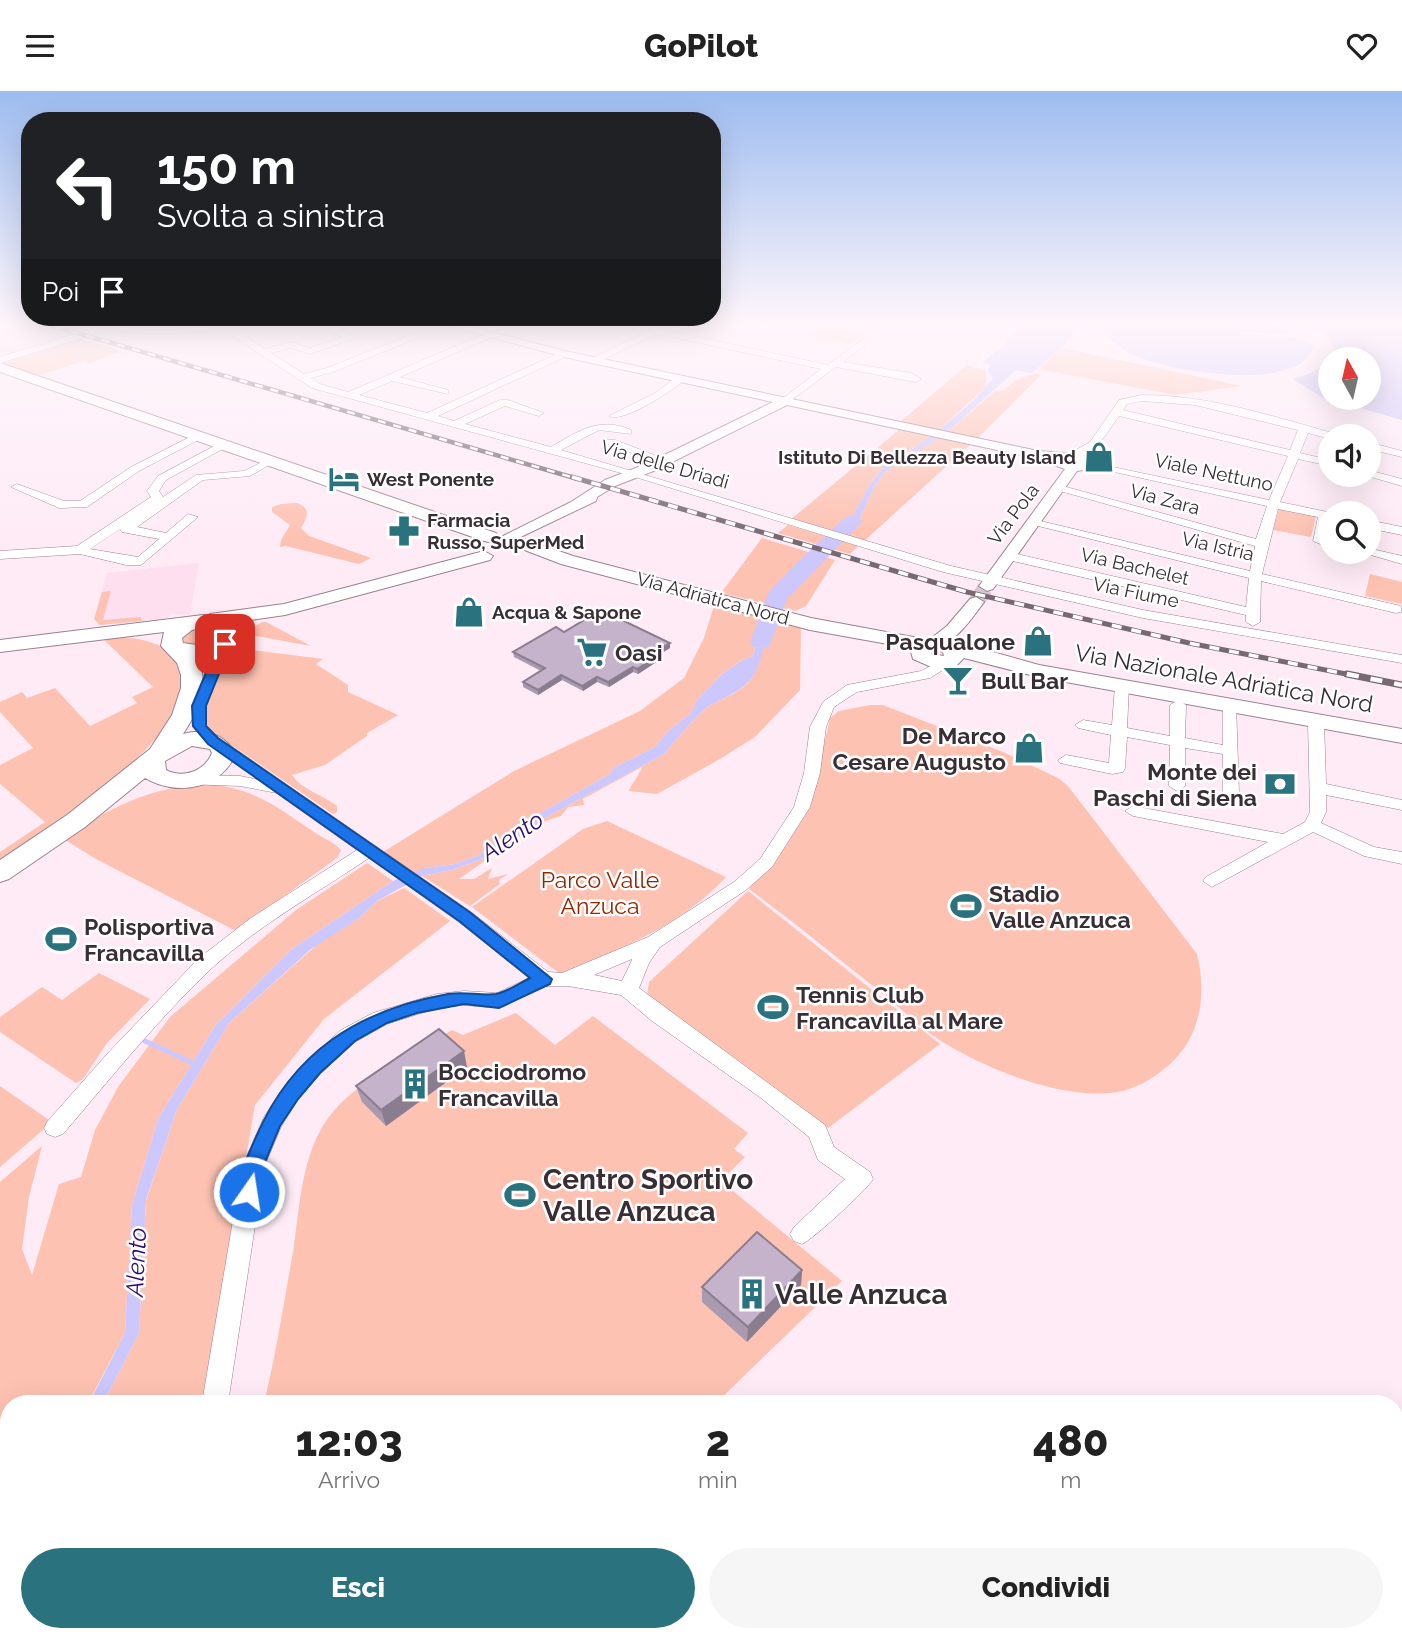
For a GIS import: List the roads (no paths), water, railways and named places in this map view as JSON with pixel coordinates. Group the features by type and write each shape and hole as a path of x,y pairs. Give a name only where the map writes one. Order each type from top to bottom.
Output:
{"main road":[{"path":"78,394 449,525 492,547"},
{"name":"Via Adriatica Nord","path":"285,609 443,565 492,547 567,560 810,624 939,650"},
{"path":"0,646 285,609"},
{"path":"100,633 148,636 175,648 195,653 228,641 246,625 285,609"},
{"path":"76,821 126,796 185,780 218,765 223,759 217,744 200,726 199,706 232,627 220,621 203,621 177,630 170,641 189,660 194,682 180,721 152,767 159,778 185,780"},
{"name":"Via Nazionale Adriatica Nord","path":"939,650 1038,671 1402,736"},
{"path":"0,873 76,821 157,756 179,742 203,739 217,744"}],"street":[{"name":"Via delle Driadi","path":"342,394 552,451 631,477 865,545"},
{"path":"347,396 351,394"},
{"path":"426,418 477,394"},
{"path":"485,394 498,398"},
{"path":"614,416 660,394"},
{"path":"754,394 1089,465"},
{"path":"492,547 795,394"},
{"name":"Via Pola","path":"989,583 1059,489 1069,462 1094,444 1126,400 1150,398 1197,402 1304,429"},
{"path":"453,425 504,402 539,413"},
{"path":"1117,412 1318,460"},
{"path":"552,451 596,426 614,426 627,432 597,448 664,461"},
{"path":"1253,635 1254,574 1272,504 1304,429 1318,432"},
{"path":"17,487 63,505 83,504 135,469 198,436"},
{"path":"80,550 158,498 153,491 162,478 224,445"},
{"path":"1381,448 1402,454"},
{"path":"169,537 126,529 200,477 246,474 271,461"},
{"name":"Viale Nettuno","path":"1089,465 1318,513"},
{"path":"1381,477 1402,483"},
{"name":"Via Zara","path":"1059,489 1261,544"},
{"path":"0,555 80,550 126,561 141,561 192,517"},
{"name":"Via Istria","path":"1032,523 1396,609"},
{"path":"1381,527 1402,531"},
{"name":"Via Fiume","path":"865,545 989,583 1253,635 1402,659"},
{"path":"1381,555 1402,560"},
{"name":"Via Bachelet","path":"1008,556 1253,613"},
{"path":"216,1395 253,1167 272,1123 291,1093 336,1045 380,1018 438,1001 464,998 499,1001 654,942 740,886 766,863 802,807 813,773 818,727 828,705 852,688 906,676 925,675 939,650 976,602"},
{"path":"1066,760 1117,768 1122,686"},
{"path":"1177,786 1178,705"},
{"path":"1231,706 1231,795"},
{"path":"1212,881 1312,825 1318,812 1317,721"},
{"path":"1083,725 1231,751"},
{"path":"217,744 554,979 609,984 628,990 668,1023 768,1092 817,1131 826,1153 862,1179 831,1204 802,1234"},
{"path":"185,780 240,781 284,792"},
{"path":"1318,788 1402,805"},
{"path":"1133,811 1285,840"},
{"path":"1312,825 1370,852 1402,858"},
{"path":"55,1128 115,1059 206,963 258,923 374,855"},
{"path":"628,990 641,960 654,942"}],"water":[{"path":"979,394 989,394 948,432 885,472 875,486 860,518 843,536 834,533 853,516 870,484 884,466 939,430"},
{"path":"1381,394 1402,394 1402,420 1367,410 1381,410"},
{"path":"764,617 771,619 762,655 753,676 739,690 705,709 666,753 541,820 485,858 452,870 422,876 377,901 358,919 311,949 229,1023 177,1109 146,1200 139,1333 107,1395 93,1395 125,1333 132,1205 158,1119 215,1026 292,949 393,881 425,868 455,864 477,856 542,812 610,774 613,768 655,747 667,732 690,714 698,699 723,673 753,656"}],"waterway":[{"name":"Alento","path":"761,642 777,597 812,559 853,521"},
{"path":"145,1041 195,1064"}],"tunnel":[{"path":"976,602 987,586"}],"railway":[{"path":"288,394 578,479"},
{"path":"572,477 967,592 1189,643 1356,676"},
{"path":"1347,674 1402,685"}],"place":[{"name":"Istituto Di Bellezza Beauty Island","path":"1099,457"},
{"name":"West Ponente","path":"344,479"},
{"name":"Farmacia Russo, SuperMed","path":"404,531"},
{"name":"Acqua & Sapone","path":"469,612"},
{"name":"Pasqualone","path":"1038,641"},
{"name":"Oasi","path":"592,652"},
{"name":"Bull Bar","path":"958,680"},
{"name":"De Marco Cesare Augusto","path":"1029,748"},
{"name":"Monte dei Paschi di Siena","path":"1280,784"},
{"name":"Stadio Valle Anzuca","path":"966,906"},
{"name":"Polisportiva Francavilla","path":"61,939"},
{"name":"Tennis Club Francavilla al Mare","path":"773,1007"},
{"name":"Bocciodromo Francavilla","path":"415,1084"},
{"name":"Centro Sportivo Valle Anzuca","path":"520,1195"},
{"name":"Valle Anzuca","path":"752,1294"}],"park label":[{"name":"Parco Valle Anzuca","path":"600,892"}]}
